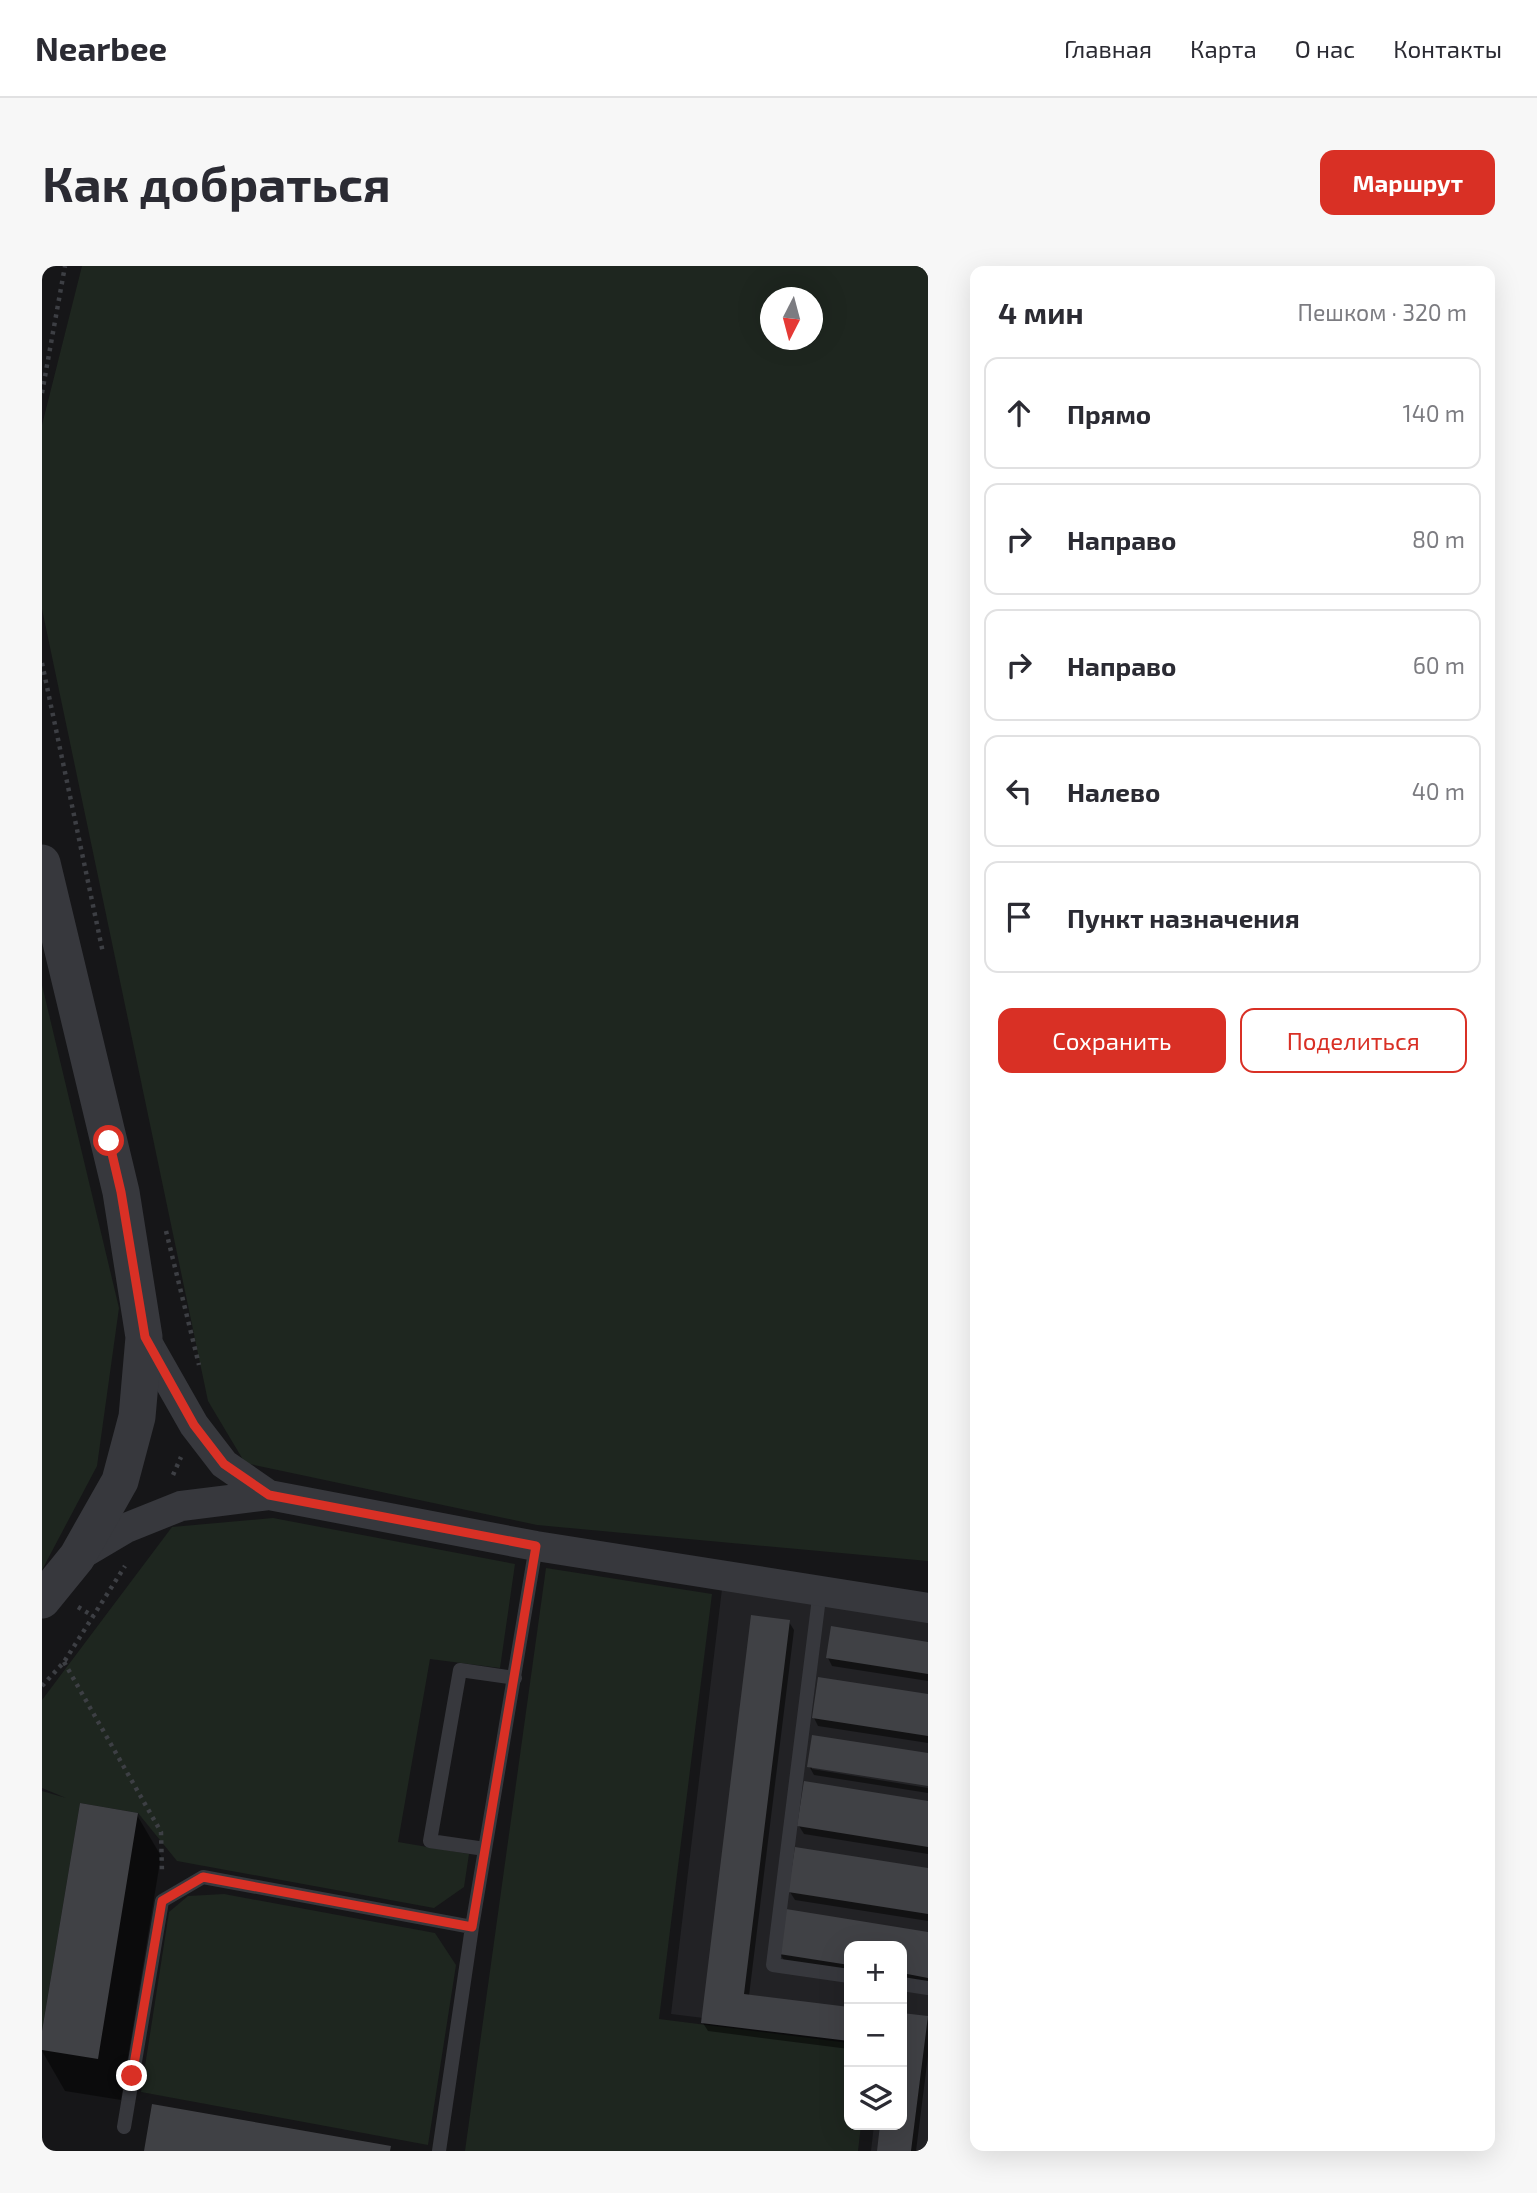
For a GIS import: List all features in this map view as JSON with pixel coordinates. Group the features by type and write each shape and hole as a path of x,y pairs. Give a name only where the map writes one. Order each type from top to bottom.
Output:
{"street":[{"path":"42,863 121,1192 145,1337 137,1417 120,1481 77,1557 42,1600"},
{"path":"145,1337 194,1425 224,1464 269,1495"},
{"path":"77,1557 126,1528 181,1506 269,1495 536,1546 928,1608"}],"lane":[{"path":"439,2151 472,1927 536,1546"},
{"path":"820,1590 773,1965 844,1975"},
{"path":"485,1849 430,1841 460,1670 515,1678"},
{"path":"124,2127 162,1901 203,1877 472,1927"},
{"path":"907,1985 928,1988"}],"path":[{"path":"42,393 65,266"},
{"path":"42,1686 64,1662 161,1832 162,1901"}],"shaded area":[{"path":"82,266 928,266 928,1561 537,1525 245,1463 208,1401 42,609 42,425"},
{"path":"42,985 119,1308 97,1466 42,1570"},
{"path":"273,1518 515,1564 500,1668 430,1659 398,1842 469,1854 464,1887 434,1908 177,1861 138,1813 80,1803 42,2031 42,1791 66,1798 42,1788 42,1700 172,1527"},
{"path":"546,1568 712,1594 659,2019 844,2042 844,2130 860,2130 858,2151 465,2151"},
{"path":"724,1572 928,1599 928,2151 871,2151 873,2130 907,2130 907,1941 844,1941 844,2035 671,2014"},
{"path":"224,1894 435,1933 456,1965 428,2145 141,2092 169,1912 188,1896"}],"building":[{"path":"751,1615 790,1620 744,1994 844,2006 844,2040 701,2023"},
{"path":"831,1626 928,1642 928,1674 826,1658"},
{"path":"818,1677 928,1694 928,1736 812,1718"},
{"path":"812,1735 928,1753 928,1786 807,1767"},
{"path":"804,1781 928,1801 928,1847 797,1826"},
{"path":"80,1803 138,1813 98,2059 42,2050 42,2031"},
{"path":"795,1847 928,1868 928,1914 788,1892"},
{"path":"786,1909 928,1932 928,1978 907,1974 907,1941 844,1941 844,1964 779,1954"},
{"path":"907,2014 928,2016 911,2151 877,2151 879,2130 907,2130"},
{"path":"152,2104 391,2146 390,2151 144,2151"}],"route":[{"path":"109,1141 121,1192 145,1337 194,1425 224,1464 269,1495 536,1546 472,1927 203,1877 162,1901 132,2076"}]}
